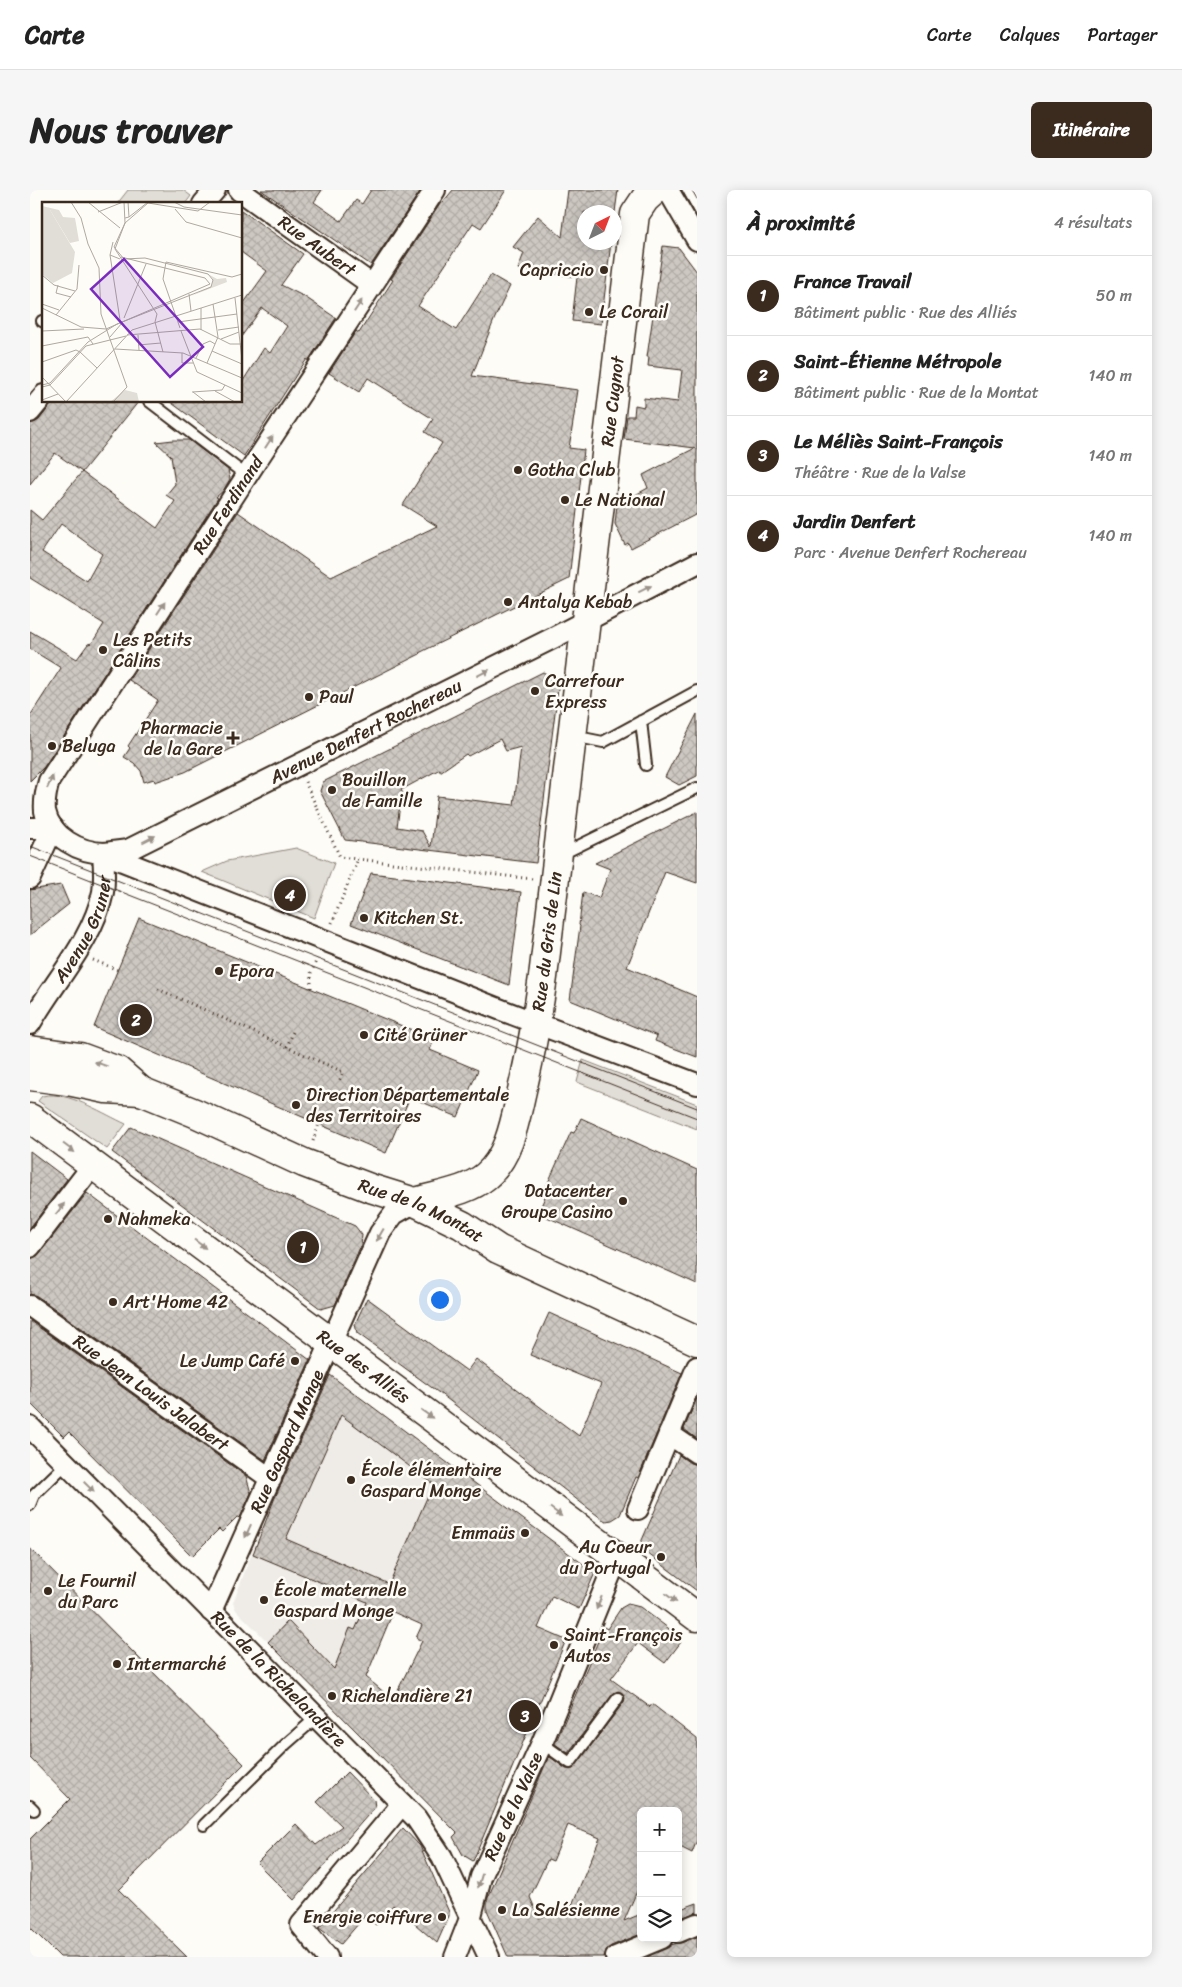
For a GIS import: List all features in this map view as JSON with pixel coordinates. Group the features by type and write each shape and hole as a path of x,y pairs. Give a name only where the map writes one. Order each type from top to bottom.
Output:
{"main road":[{"name":"Rue Cugnot","path":"586,620 635,214 655,190"},
{"name":"Rue du Gris de Lin","path":"415,1202 470,1186 486,1175 499,1160 512,1133 537,1024 586,620"},
{"name":"Rue de la Montat","path":"30,1050 80,1057 101,1064 118,1071 140,1091"},
{"name":"Rue de la Montat","path":"30,1076 68,1080 106,1089 140,1091 195,1113 304,1163 370,1188 415,1202 462,1226 498,1249 697,1341"},
{"name":"Rue des Alliés","path":"30,1118 332,1342 697,1618"}],"street":[{"path":"205,202 215,190"},
{"name":"Rue Aubert","path":"239,190 372,285"},
{"name":"Rue Ferdinand","path":"53,828 46,812 45,794 49,781 436,190"},
{"path":"668,190 697,240"},
{"path":"30,412 42,397"},
{"name":"Avenue Denfert Rochereau","path":"53,828 64,839 79,849 103,853 128,850 697,563"},
{"path":"30,828 53,828 30,878"},
{"path":"103,853 537,1024 697,1084"},
{"name":"Avenue Gruner","path":"30,1024 76,952 95,915 102,892 103,853"},
{"path":"30,1248 93,1165"},
{"name":"Rue Gaspard Monge","path":"211,1611 380,1234 394,1214 415,1202"},
{"name":"Rue Jean Louis Jalabert","path":"30,1306 270,1480"},
{"path":"638,1510 697,1367"},
{"name":"Rue de la Richelandière","path":"30,1427 416,1818 442,1857 489,1957"},
{"path":"669,1434 697,1453"},
{"name":"Rue de la Valse","path":"456,1957 471,1916 481,1877 542,1743 617,1558"},
{"path":"324,1956 301,1924 402,1804"},
{"path":"682,1930 697,1924"},
{"path":"616,1957 652,1942"}],"lane":[{"path":"150,402 247,476"},
{"path":"572,736 603,742 697,691"},
{"path":"641,721 646,765"},
{"path":"556,869 697,788"},
{"path":"30,1505 34,1496 66,1464"},
{"path":"542,1743 570,1763 618,1698"},
{"path":"204,1825 316,1717"}],"path":[{"path":"297,766 340,857 556,869"},
{"path":"353,870 358,859"},
{"path":"158,989 343,1072 339,1081"},
{"path":"286,1047 293,1032"}],"shaded area":[{"path":"128,190 183,190 191,196 186,202 119,202"},
{"path":"296,848 334,863 314,918 202,872 227,861"},
{"path":"583,1060 697,1104 697,1129 577,1082"},
{"path":"49,1095 78,1101 126,1124 107,1149 38,1101 42,1096"},
{"path":"330,1374 444,1460 379,1606 325,1699 236,1610 233,1603 252,1553 278,1494 276,1493 281,1481 283,1482 302,1433 304,1433"}],"building":[{"path":"261,190 322,190 314,202 341,221 356,200 362,204 371,190 421,190 371,265"},
{"path":"453,190 506,190 481,228 473,223 418,306 456,330 491,275 510,286 494,320 472,376 578,390 569,448 584,450 569,579 185,772 155,782 154,779 144,782 141,771 134,763 124,757 130,748 128,746 158,700 129,680 238,512 331,577 437,526 403,505 442,443 425,432 433,419 368,378 359,392 329,373 356,331 359,333 393,280 391,279 442,201"},
{"path":"568,190 618,190 616,205 577,205 577,250 610,250 601,324 572,321 577,277 518,269 524,253 513,247 538,216 562,237"},
{"path":"242,211 303,254 281,285 305,297 336,318 308,361 307,359 298,372 244,456 170,402 242,402 242,382 264,348 270,353 287,326 262,308 242,336 242,306 267,271 242,253"},
{"path":"663,246 679,248 697,272 697,514 631,548 628,543 625,545 615,524 617,505 648,488 643,475 695,448 624,439 627,416 634,416 635,405 644,407 644,398 678,402 682,370 648,366 649,357 647,357"},
{"path":"53,402 138,402 82,472 55,453 30,484 30,424 39,420"},
{"path":"189,440 228,470 230,479 223,491 216,497 218,498 44,767 30,781 30,716 61,668 30,649 30,631 77,659 88,644 92,643 104,624 30,578 30,510 42,520 82,472 157,528 175,501 166,495 175,484 171,456 156,442","holes":["61,524 102,554 87,581 42,552"]},
{"path":"543,672 559,681 536,863 345,840 320,791 323,782","holes":["500,739 506,751 521,747 514,805 437,796 431,847 422,831 397,827 401,797 404,795 401,790 440,769 440,772 466,754 468,756"]},
{"path":"697,714 697,776 679,785 665,777"},
{"path":"697,812 697,883 665,872 627,967 697,997 697,1057 655,1041 657,1036 570,1000 583,892 599,898 610,869 595,863"},
{"path":"371,873 521,892 509,985 351,924"},
{"path":"61,885 69,904 30,935 30,890"},
{"name":"Cité Grüner","path":"139,918 434,1039 430,1050 478,1070 458,1117 410,1097 386,1153 94,1027"},
{"name":"Datacenter Groupe Casino","path":"581,1118 697,1170 697,1284 538,1213 545,1197 542,1196 571,1132 574,1133"},
{"path":"131,1127 355,1226 362,1235 361,1245 335,1305 321,1309 112,1152"},
{"path":"30,1151 67,1179 30,1228"},
{"path":"87,1193 310,1360 265,1460 37,1296 30,1294 30,1259 39,1254"},
{"path":"367,1298 467,1371 476,1359 579,1436 601,1384 530,1355 549,1313 682,1373 638,1478 636,1477 620,1515 612,1520 606,1521 602,1519 446,1398 357,1333 355,1324"},
{"path":"30,1321 246,1476 251,1493 240,1518 237,1517 222,1532 219,1529 192,1556 69,1432 64,1437 30,1403"},
{"path":"330,1375 595,1573 579,1609 552,1596 538,1628 566,1640 473,1861 463,1855 453,1837 457,1833 268,1642 288,1621 334,1669 350,1628 355,1630 367,1602 253,1554 274,1500","holes":["341,1415 433,1484 389,1584 286,1539","393,1612 422,1625 416,1638 422,1641 393,1700 366,1677"]},
{"path":"697,1398 697,1439 684,1429"},
{"path":"679,1455 690,1463 697,1465 697,1591 639,1547"},
{"path":"30,1548 244,1764 119,1890 187,1957 60,1957 30,1927 30,1839 70,1799 30,1758"},
{"path":"628,1604 640,1607 676,1634 674,1637 681,1642 665,1663 638,1643 611,1679 650,1707 652,1704 697,1739 697,1840 692,1853 682,1848 682,1807 637,1807 637,1891 624,1921 637,1916 637,1936 611,1946 606,1950 604,1957 508,1957 487,1910 487,1900 549,1756 566,1769 573,1769 624,1702 625,1698 622,1693 618,1691 613,1694 568,1753 555,1744 604,1627 607,1629 621,1608","holes":["568,1825 600,1838 572,1905 539,1918 530,1897 548,1859 553,1861"]},
{"path":"347,1772 374,1800 375,1807 294,1900 257,1863 296,1824 316,1845 342,1826 317,1802"},
{"path":"403,1828 420,1846 449,1912 437,1943 393,1905 376,1925 365,1916 341,1944 319,1928"},
{"path":"697,1903 697,1912 682,1918 682,1909"},
{"path":"697,1937 697,1957 647,1957 671,1945"}],"tram line":[{"path":"682,190 697,217"},
{"path":"692,190 697,199"},
{"path":"30,846 697,1108"},
{"path":"30,856 697,1118"}],"place":[{"name":"Capriccio","path":"604,270"},
{"name":"Le Corail","path":"589,312"},
{"name":"Gotha Club","path":"518,470"},
{"name":"Le National","path":"565,500"},
{"name":"Antalya Kebab","path":"508,602"},
{"name":"Les Petits Câlins","path":"103,650"},
{"name":"Carrefour Express","path":"535,691"},
{"name":"Paul","path":"309,697"},
{"name":"Pharmacie de la Gare","path":"233,738"},
{"name":"Beluga","path":"52,746"},
{"name":"Bouillon de Famille","path":"332,790"},
{"name":"Jardin Denfert","path":"290,895"},
{"name":"Kitchen St.","path":"364,918"},
{"name":"Epora","path":"219,971"},
{"name":"Saint-Étienne Métropole","path":"136,1020"},
{"name":"Cité Grüner","path":"364,1035"},
{"name":"Direction Départementale des Territoires","path":"296,1105"},
{"name":"Datacenter Groupe Casino","path":"623,1201"},
{"name":"Nahmeka","path":"108,1219"},
{"name":"France Travail","path":"303,1247"},
{"name":"Art'Home 42","path":"113,1302"},
{"name":"Le Jump Café","path":"295,1361"},
{"name":"École élémentaire Gaspard Monge","path":"351,1480"},
{"name":"Emmaüs","path":"525,1533"},
{"name":"Au Coeur du Portugal","path":"661,1557"},
{"name":"Le Fournil du Parc","path":"48,1591"},
{"name":"École maternelle Gaspard Monge","path":"264,1600"},
{"name":"Saint-François Autos","path":"554,1645"},
{"name":"Intermarché","path":"117,1664"},
{"name":"Richelandière 21","path":"332,1696"},
{"name":"Le Méliès Saint-François","path":"525,1716"},
{"name":"La Salésienne","path":"502,1910"},
{"name":"Energie coiffure","path":"442,1917"}]}
